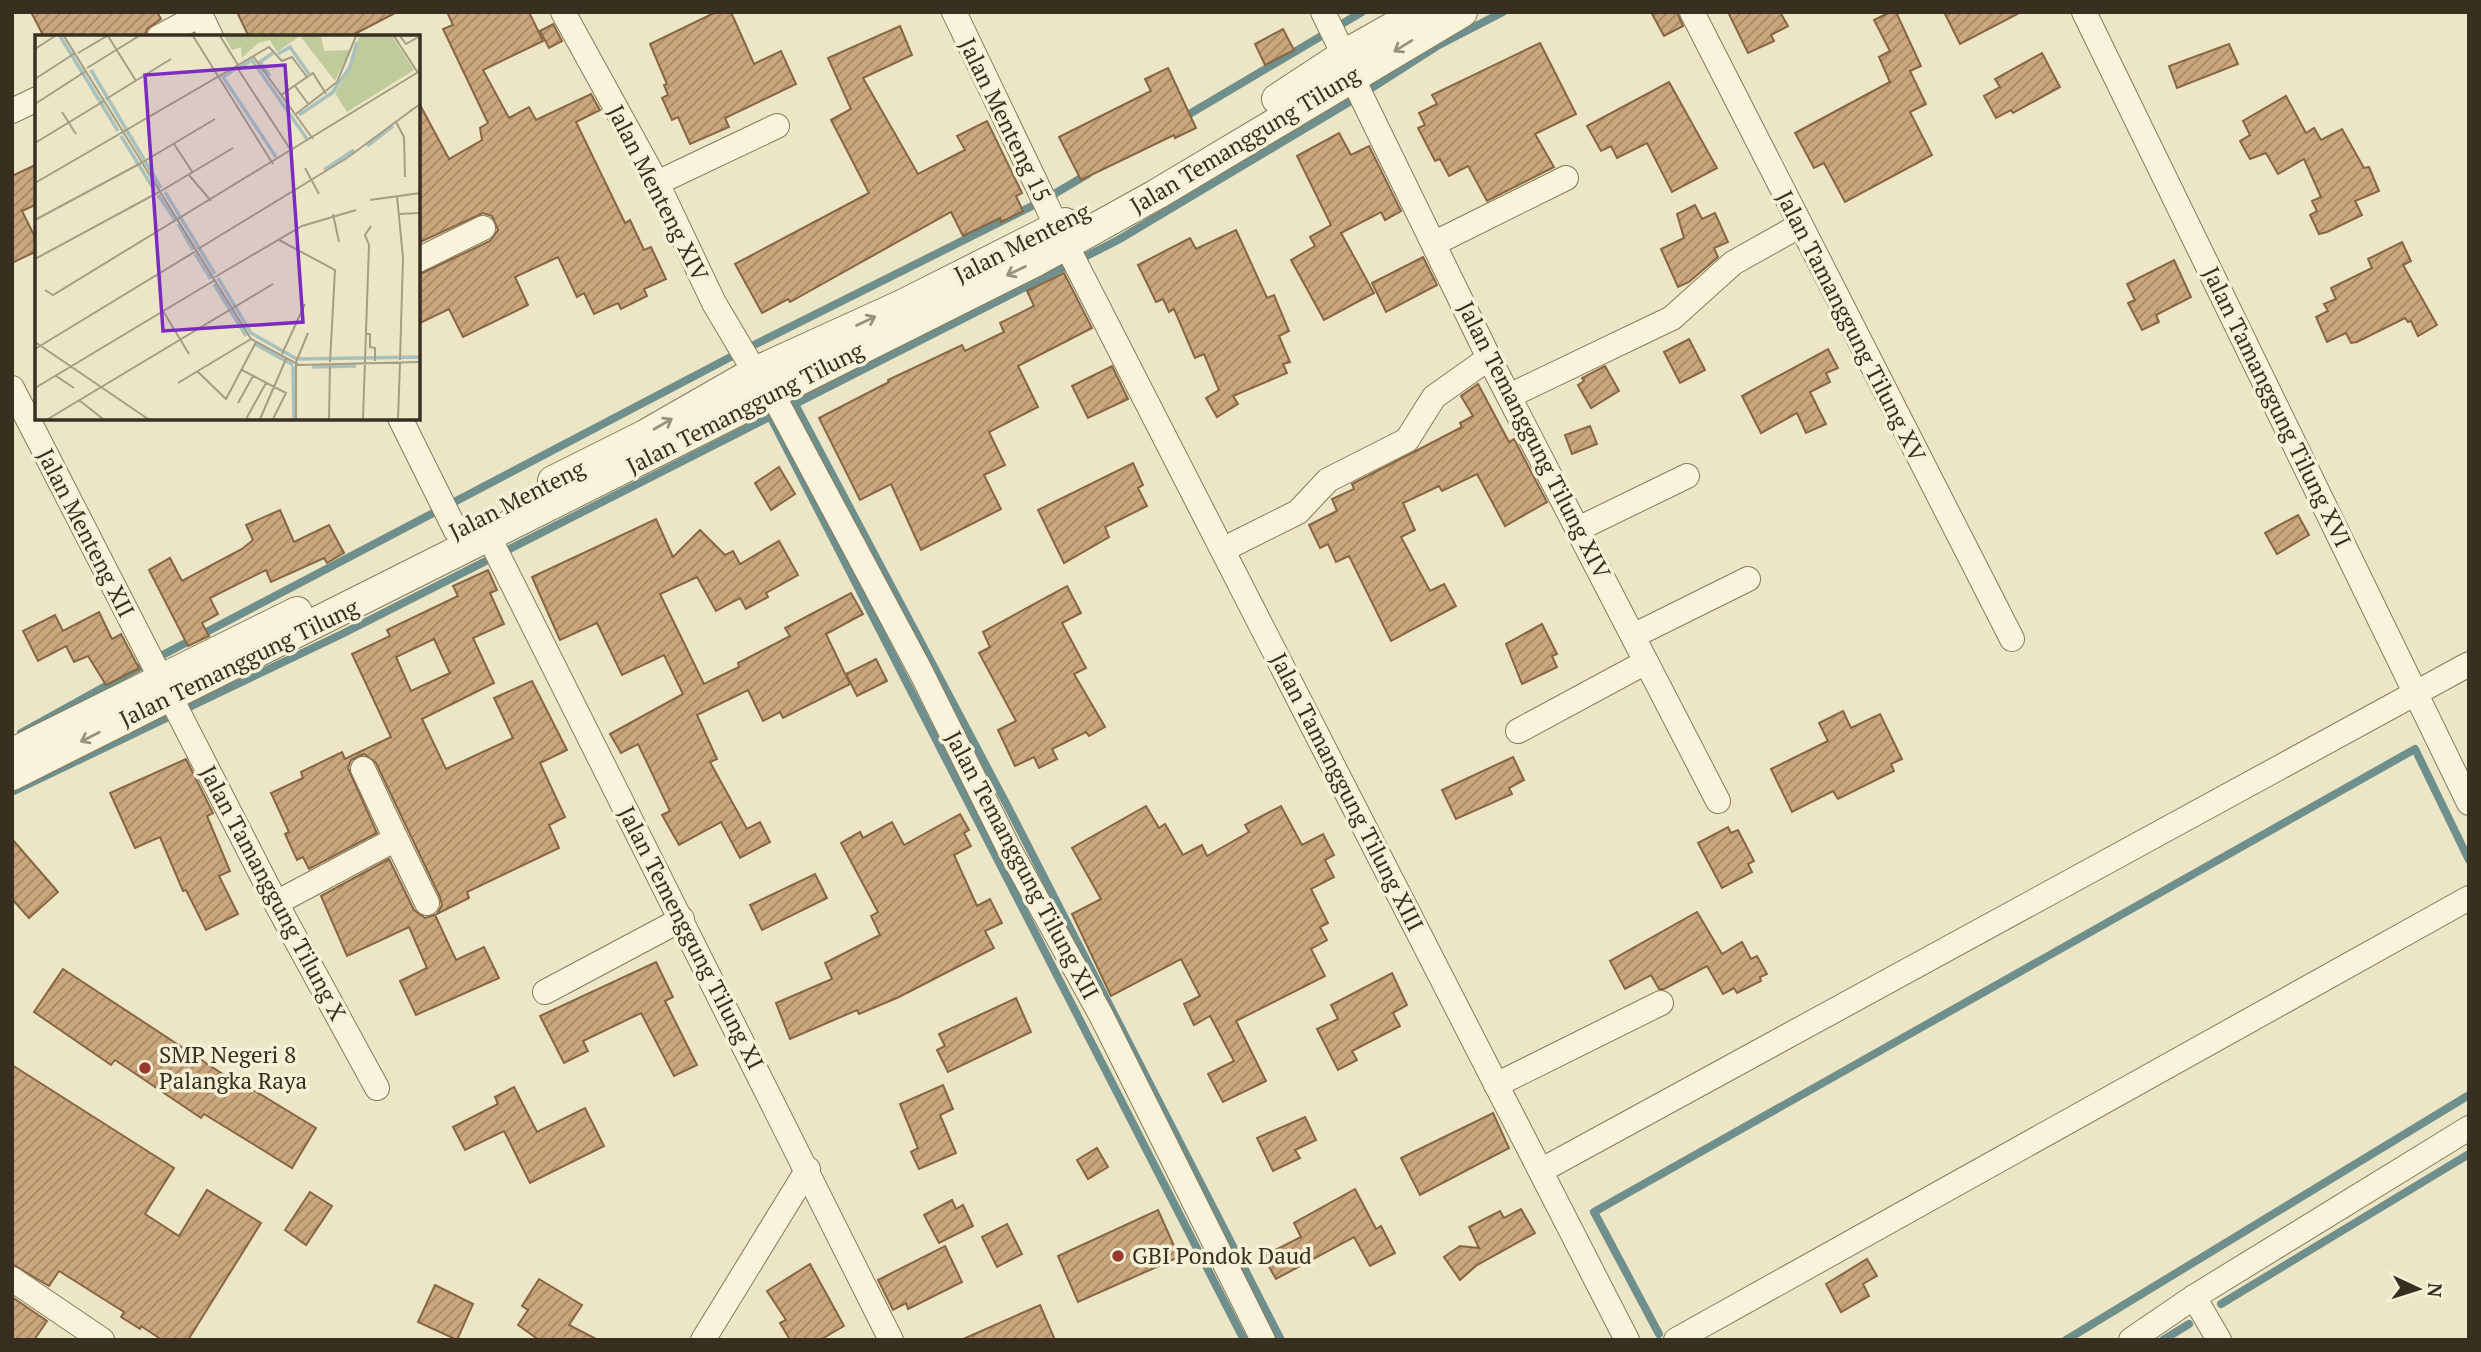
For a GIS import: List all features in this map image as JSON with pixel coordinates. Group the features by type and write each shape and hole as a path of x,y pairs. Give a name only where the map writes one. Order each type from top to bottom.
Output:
{"street":[{"name":"Jalan Menteng XIV","path":"563,12 657,183 714,303 764,383"},
{"name":"Jalan Menteng 15","path":"954,12 1061,235"},
{"name":"Jalan Temanggung Tilung XIV","path":"1323,12 1489,358 1635,635 1646,662 1718,801"},
{"path":"1348,66 1420,12"},
{"name":"Jalan Temanggung Tilung","path":"12,775 165,687 489,537 764,383 1061,235 1157,194 1348,66 1462,12"},
{"name":"Jalan Tamanggung Tilung XV","path":"1692,12 2012,639"},
{"name":"Jalan Tamanggung Tilung XVI","path":"2084,12 2469,803"},
{"path":"164,35 203,21"},
{"path":"12,111 35,100"},
{"path":"657,183 777,126"},
{"path":"1435,243 1566,178"},
{"path":"1509,396 1672,318 1733,263 1799,226"},
{"path":"420,259 482,228"},
{"name":"Jalan Tamanggung Tilung XIII","path":"1061,235 1627,1340"},
{"path":"1224,550 1298,512 1328,480 1407,440 1434,397 1489,358"},
{"name":"Jalan Menteng","path":"12,753 165,687 456,531 645,435 764,383"},
{"name":"Jalan Temanggung Tilung XII","path":"764,383 920,670 1009,849 1101,1015 1263,1340"},
{"name":"Jalan Menteng XII","path":"12,388 165,687"},
{"path":"401,420 456,531"},
{"path":"1578,529 1687,477"},
{"name":"Jalan Temenggung Tilung XI","path":"489,537 808,1169 891,1340"},
{"path":"1635,635 1748,579"},
{"path":"1518,731 1646,662"},
{"path":"1542,1170 2469,664"},
{"name":"Jalan Tamanggung Tilung X","path":"165,687 276,903 377,1088"},
{"path":"363,769 427,903"},
{"path":"276,903 396,839"},
{"path":"1676,1340 2469,898"},
{"path":"545,992 682,919"},
{"path":"1496,1085 1661,1003"},
{"path":"2130,1340 2194,1297 2469,1128"},
{"path":"703,1340 808,1169"},
{"path":"12,1279 102,1340"},
{"path":"2194,1297 2219,1340"}],"building":[{"path":"31,12 157,12 161,19 147,29 145,35 43,35"},
{"path":"237,12 397,12 353,35 248,35"},
{"path":"447,12 529,12 543,41 483,70 509,118 529,107 536,120 591,94 600,110 576,122 625,223 630,220 644,250 651,247 666,279 644,289 647,296 621,309 618,303 594,314 584,293 577,297 558,257 515,277 528,305 463,337 449,309 420,323 420,274 490,241 498,230 492,216 483,213 420,242 420,105 449,159 482,140 480,128 488,123 443,29 453,25"},
{"path":"716,12 731,12 754,64 781,51 796,84 725,118 729,127 690,144 678,117 672,120 662,98 668,95 664,85 667,84 650,44"},
{"path":"1651,12 1677,12 1683,26 1664,36"},
{"path":"1728,12 1780,12 1788,26 1771,35 1774,41 1748,53"},
{"path":"1896,12 1921,66 1910,71 1926,104 1910,112 1932,155 1845,202 1824,163 1814,168 1795,133 1890,82 1879,57 1890,51 1874,20"},
{"path":"1944,12 2021,12 1960,44"},
{"path":"553,24 562,41 549,48 540,31"},
{"path":"900,26 912,55 863,78 918,174 965,150 957,136 987,121 1022,193 1016,196 1023,211 1001,222 1000,218 963,236 951,212 790,302 788,299 762,313 735,264 869,193 831,120 851,109 828,58"},
{"path":"1283,29 1294,50 1265,65 1255,44"},
{"path":"1540,43 1576,114 1535,134 1554,167 1487,201 1468,166 1449,176 1440,159 1435,161 1418,128 1425,125 1419,113 1437,104 1432,95"},
{"path":"2229,44 2238,64 2177,88 2169,66"},
{"path":"2042,53 2060,87 2013,113 2011,110 1996,118 1984,96 2000,87 1995,79"},
{"path":"1168,68 1196,128 1175,138 1174,135 1081,180 1059,137 1151,91 1145,79"},
{"path":"1669,82 1717,168 1672,192 1647,143 1617,158 1611,146 1601,151 1587,126"},
{"path":"2286,96 2306,133 2314,128 2321,140 2342,129 2364,168 2369,167 2379,191 2355,201 2362,215 2327,232 2319,234 2310,215 2317,211 2312,201 2321,197 2304,159 2278,174 2266,153 2250,159 2240,141 2250,135 2243,121"},
{"path":"1339,133 1351,155 1369,146 1401,211 1385,220 1381,212 1341,233 1374,293 1324,320 1291,260 1315,246 1310,237 1331,225 1297,156"},
{"path":"35,165 35,205 22,211 35,237 35,252 12,263 12,176"},
{"path":"1695,205 1702,219 1715,213 1728,242 1714,248 1718,257 1689,282 1678,287 1661,249 1684,238 1677,214"},
{"path":"1236,230 1267,298 1274,295 1289,331 1279,336 1290,362 1283,364 1287,373 1233,396 1238,404 1217,417 1206,398 1219,390 1204,354 1195,358 1174,309 1169,312 1163,299 1156,302 1138,265 1190,238 1196,249"},
{"path":"2402,242 2411,261 2403,265 2437,325 2418,336 2411,321 2408,322 2405,318 2357,342 2351,343 2346,333 2327,342 2316,317 2328,311 2324,304 2336,299 2331,288 2372,268 2368,259"},
{"path":"1423,257 1437,285 1386,312 1372,283"},
{"path":"2174,260 2191,297 2156,315 2159,322 2142,330 2128,303 2135,300 2127,284"},
{"path":"1064,273 1092,328 1018,366 1038,407 989,432 1005,465 984,475 1001,509 921,550 891,484 860,500 819,418 889,382 888,380 962,345 965,351 1004,332 1000,323 1034,306 1027,291"},
{"path":"1689,339 1705,370 1680,383 1664,352"},
{"path":"1828,349 1838,368 1826,373 1830,382 1810,392 1826,424 1806,433 1797,413 1761,433 1742,396"},
{"path":"1112,366 1128,399 1088,418 1072,386"},
{"path":"1605,366 1619,391 1591,408 1578,385 1584,381 1582,378"},
{"path":"1478,384 1509,442 1514,439 1547,502 1505,526 1477,474 1442,491 1439,486 1403,503 1415,530 1401,537 1430,591 1444,584 1456,606 1391,641 1349,556 1336,562 1328,544 1320,548 1309,525 1337,511 1332,499 1354,489 1352,484 1462,427 1460,423 1473,416 1461,396"},
{"path":"1590,426 1597,444 1572,454 1565,435"},
{"path":"1133,463 1143,485 1138,488 1147,506 1105,527 1109,537 1064,563 1038,510"},
{"path":"779,467 795,494 771,510 755,483"},
{"path":"280,510 294,542 329,525 344,553 327,563 324,558 271,582 266,570 210,598 218,614 202,623 209,636 188,646 149,570 170,558 182,581 242,549 253,540 246,525"},
{"path":"2298,515 2309,535 2277,554 2265,533"},
{"path":"656,519 673,557 700,530 725,555 733,551 740,564 779,541 798,575 766,593 768,597 746,609 740,598 716,611 697,577 660,594 704,684 739,667 738,663 790,636 785,628 851,593 863,614 826,634 850,684 783,718 780,712 763,721 748,690 697,715 717,759 710,762 747,829 760,822 770,842 740,858 721,822 679,845 662,815 670,811 638,744 621,753 610,734 683,694 664,655 622,675 597,623 560,640 532,577"},
{"path":"488,570 497,590 490,593 504,624 473,638 494,683 422,719 446,769 513,738 494,698 532,681 567,750 540,763 565,817 549,825 559,848 467,892 469,898 437,914 442,905 440,897 376,763 364,754 351,760 348,768 377,833 309,869 303,857 297,860 285,834 289,832 271,793 303,778 301,772 342,752 345,759 391,737 352,654 390,636 387,630 458,596 453,586","holes":["434,639 450,673 411,691 396,657"]},
{"path":"1067,586 1081,613 1062,623 1086,668 1074,674 1105,727 1089,736 1086,732 1052,749 1057,759 1039,768 1034,757 1015,766 998,730 1016,721 979,653 990,647 983,632"},
{"path":"99,612 112,639 121,634 139,668 106,685 88,656 74,662 66,646 38,661 23,631 55,615 63,631"},
{"path":"1542,624 1557,654 1552,656 1557,667 1522,684 1506,644"},
{"path":"876,659 887,681 857,696 846,674"},
{"path":"1843,711 1851,728 1880,714 1902,759 1891,764 1894,771 1838,799 1833,791 1792,812 1771,769 1828,741 1819,723"},
{"path":"1513,757 1524,780 1509,788 1512,794 1456,819 1442,790"},
{"path":"186,759 213,813 207,816 230,871 219,876 238,914 206,930 186,890 183,891 160,837 135,848 110,793"},
{"path":"1146,806 1159,828 1165,824 1183,855 1202,845 1207,856 1249,832 1245,825 1281,806 1302,845 1323,834 1334,855 1325,860 1334,877 1311,889 1328,923 1320,927 1327,940 1311,949 1325,976 1236,1021 1266,1081 1223,1102 1208,1074 1234,1061 1210,1016 1194,1025 1184,1004 1200,996 1181,959 1111,996 1072,914 1101,899 1072,848"},
{"path":"960,814 969,830 964,833 971,846 954,855 977,906 990,899 1002,923 985,931 994,948 899,997 859,1014 857,1010 790,1039 776,1003 832,979 825,963 880,935 871,916 878,912 841,843 860,832 863,838 892,822 904,845"},
{"path":"1728,827 1731,833 1738,830 1754,861 1748,864 1752,872 1722,888 1698,843"},
{"path":"12,839 58,892 29,918 12,899"},
{"path":"389,859 414,910 425,918 435,915 456,960 484,947 499,978 416,1015 400,981 427,968 409,927 347,956 321,896"},
{"path":"815,874 827,898 762,930 750,905"},
{"path":"1697,912 1722,954 1742,942 1751,959 1757,956 1767,974 1760,977 1761,981 1737,993 1734,988 1723,994 1707,966 1664,989 1659,989 1651,975 1625,989 1610,961"},
{"path":"656,962 673,997 665,1001 697,1065 674,1076 641,1013 583,1041 588,1051 564,1063 540,1016"},
{"path":"63,969 244,1088 245,1085 316,1128 292,1168 204,1114 201,1118 115,1060 111,1065 34,1012"},
{"path":"1392,973 1407,1005 1393,1013 1400,1026 1352,1051 1357,1060 1338,1070 1317,1029 1338,1019 1331,1005"},
{"path":"1016,998 1031,1032 948,1072 937,1050 945,1046 939,1034"},
{"path":"12,1065 174,1168 145,1214 179,1236 207,1190 261,1223 188,1340 162,1340 141,1326 140,1329 121,1317 124,1312 59,1271 49,1286 12,1264"},
{"path":"943,1085 953,1109 940,1115 956,1153 919,1169 911,1152 918,1148 900,1104"},
{"path":"514,1087 537,1132 585,1108 604,1146 530,1183 504,1131 465,1150 453,1127 498,1104 495,1097"},
{"path":"1493,1113 1509,1148 1420,1195 1401,1158"},
{"path":"1305,1117 1316,1140 1295,1150 1300,1158 1273,1171 1257,1138"},
{"path":"1097,1148 1108,1167 1088,1179 1077,1160"},
{"path":"1355,1189 1376,1229 1381,1226 1395,1253 1370,1266 1354,1237 1276,1279 1263,1256 1301,1237 1294,1223"},
{"path":"310,1192 332,1206 306,1245 285,1230"},
{"path":"952,1200 956,1209 963,1205 973,1226 939,1243 924,1215"},
{"path":"1521,1209 1535,1233 1477,1265 1460,1280 1444,1257 1460,1246 1479,1248 1469,1227 1500,1211 1504,1218"},
{"name":"GBI Pondok Daud","path":"1158,1210 1179,1257 1078,1302 1058,1256"},
{"path":"1007,1224 1022,1254 997,1267 982,1237"},
{"path":"945,1246 962,1282 908,1309 906,1303 893,1310 878,1280"},
{"path":"1867,1259 1877,1276 1863,1284 1869,1296 1841,1312 1826,1284"},
{"path":"810,1264 844,1326 820,1340 790,1340 780,1323 786,1320 767,1291"},
{"path":"539,1279 582,1305 569,1325 598,1340 539,1340 518,1325 528,1310 522,1306"},
{"path":"435,1285 473,1304 457,1340 418,1322"},
{"path":"12,1297 47,1321 34,1340 12,1340"},
{"path":"1040,1305 1055,1340 961,1340"}],"waterway":[{"path":"1181,119 1362,12"},
{"path":"12,792 342,634 1118,240 1361,95 1439,45 1503,12"},
{"path":"153,660 744,350 1044,200 1088,174"},
{"path":"796,406 1007,805 1281,1340"},
{"path":"771,418 1244,1340"},
{"path":"21,733 142,666"},
{"path":"1659,1334 1594,1212 2415,749 2469,860"},
{"path":"2066,1340 2469,1095"},
{"path":"2221,1304 2469,1154"},
{"path":"2163,1340 2189,1324"}],"place":[{"name":"SMP Negeri 8 Palangka Raya","path":"145,1068"},
{"name":"GBI Pondok Daud","path":"1118,1256"}]}
